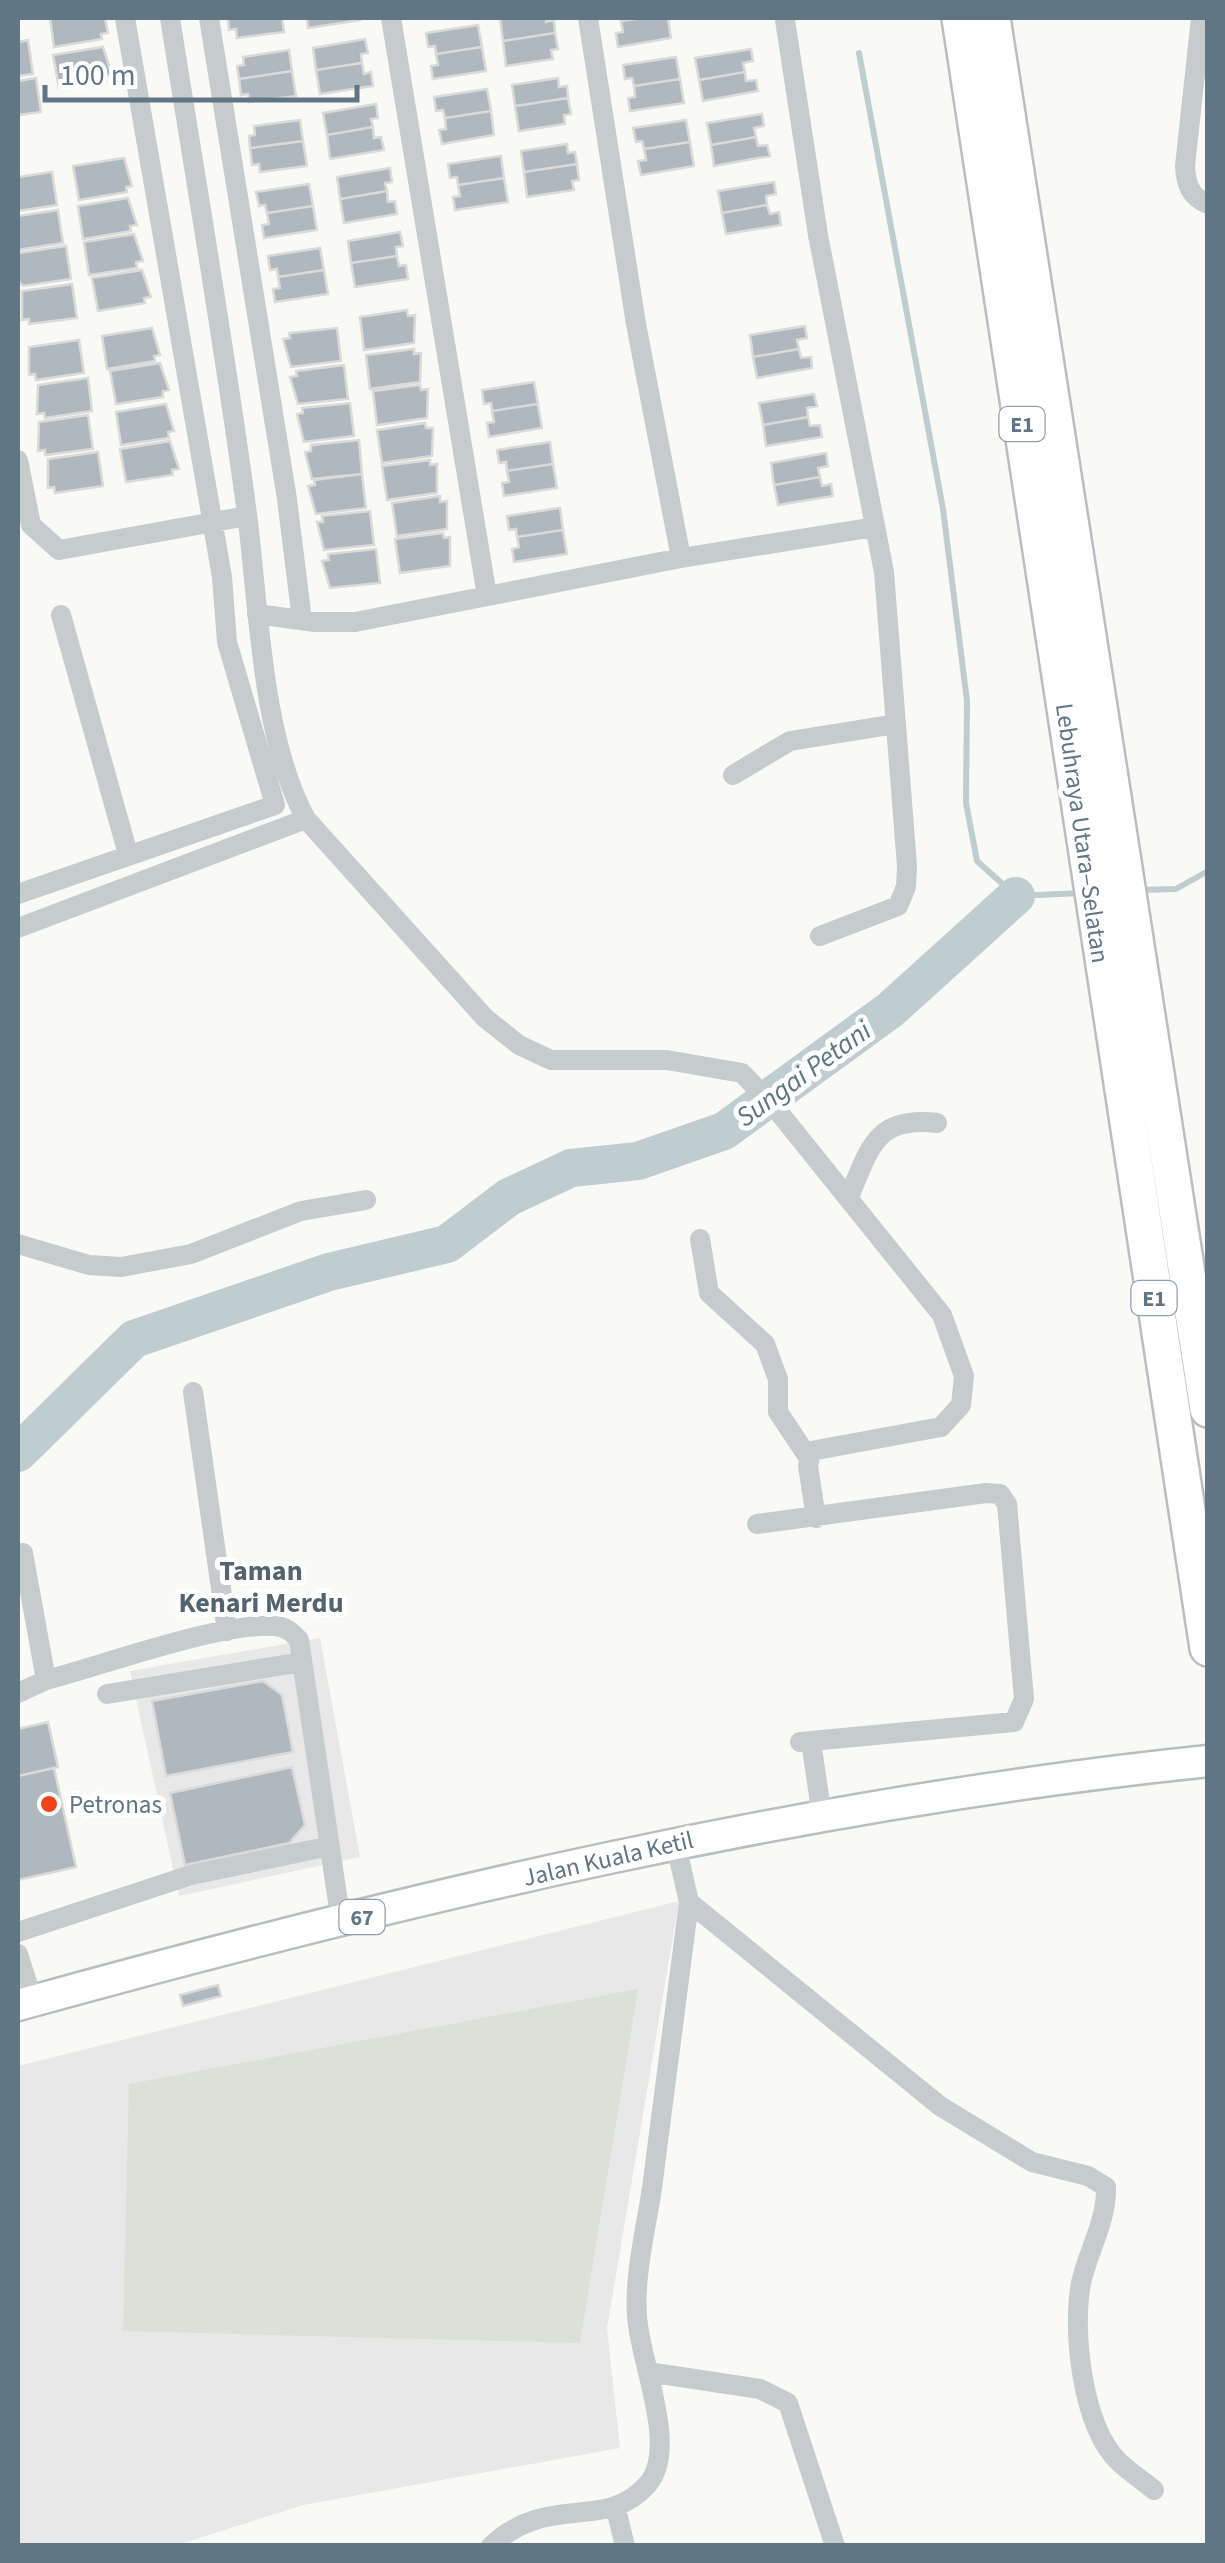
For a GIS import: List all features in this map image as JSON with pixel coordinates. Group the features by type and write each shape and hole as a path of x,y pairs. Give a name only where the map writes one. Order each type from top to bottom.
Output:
{"highway":[{"name":"Lebuhraya Utara–Selatan","path":"960,18 1208,1648"},
{"name":"Lebuhraya Utara–Selatan","path":"992,18 1208,1409"}],"main road":[{"name":"Jalan Kuala Ketil","path":"25,2003 675,1841 1208,1761"}],"street":[{"path":"125,18 212,524 227,642 285,802 306,819 485,1018 519,1045 551,1060 667,1060 742,1073 849,1197 942,1315 960,1361 965,1393 952,1420 941,1427 820,1446 808,1457"},
{"path":"170,18 247,516 285,802"},
{"path":"209,18 287,499 302,620"},
{"path":"391,18 488,596"},
{"path":"588,18 636,324 681,558"},
{"path":"1201,18 1184,166 1188,187 1196,199 1208,204"},
{"path":"785,20 818,235 884,572 907,866 904,898 885,913 820,936"},
{"path":"18,460 31,526 59,550 247,516"},
{"path":"257,614 354,622 681,558 875,528"},
{"path":"61,616 128,854"},
{"path":"733,775 790,741 896,724"},
{"path":"18,894 285,802"},
{"path":"18,928 306,819"},
{"path":"849,1197 878,1136 903,1120 937,1123"},
{"path":"18,1244 89,1266 140,1264 224,1243 301,1210 366,1200"},
{"path":"700,1238 709,1293 765,1344 778,1379 778,1412 808,1457 816,1518"},
{"path":"193,1392 228,1631"},
{"path":"757,1524 1000,1494 1007,1504 1024,1699 1019,1716 1006,1726 805,1742 822,1817"},
{"path":"24,1553 46,1680"},
{"path":"18,1692 46,1680 228,1631 276,1625 291,1631 299,1640 342,1922"},
{"path":"107,1694 302,1662"},
{"path":"491,2546 510,2528 533,2517 616,2509 648,2484 656,2472 659,2433 636,2303 689,1902 675,1841"},
{"path":"18,1932 191,1875 330,1846"},
{"path":"689,1902 940,2106 1032,2162 1088,2176 1106,2187 1106,2202 1081,2282 1084,2377 1093,2423 1100,2435 1116,2459 1154,2490"},
{"path":"18,1954 25,2003"},
{"path":"648,2372 760,2390 788,2403 836,2546"},
{"path":"616,2509 625,2546"}],"shaded area":[{"path":"320,1638 360,1857 179,1896 130,1671"},
{"path":"679,1901 607,2328 620,2448 303,2505 177,2545 18,2545 18,2066"},
{"path":"638,1989 580,2343 123,2331 129,2084"}],"building":[{"path":"50,18 105,18 108,33 101,34 102,39 54,47"},
{"path":"228,18 282,18 284,32 237,38 236,29 229,30"},
{"path":"307,18 361,18 361,20 308,28"},
{"path":"546,18 546,22 554,20 555,33 503,41 500,19"},
{"path":"668,18 671,38 618,47 616,33 623,32 621,21"},
{"path":"478,25 482,47 436,54 435,46 428,47 426,33"},
{"path":"555,33 558,49 551,50 553,59 506,66 503,41"},
{"path":"365,39 368,53 361,54 362,63 316,70 313,48"},
{"path":"28,40 33,74 18,76 18,42"},
{"path":"103,47 112,75 106,76 106,81 59,88 53,55"},
{"path":"482,47 486,71 433,79 431,66 438,65 436,54"},
{"path":"751,49 753,61 743,63 745,72 699,80 695,58"},
{"path":"289,50 292,71 239,79 237,66 244,65 243,57"},
{"path":"676,57 680,79 634,86 632,78 625,79 623,65"},
{"path":"362,63 364,74 371,72 373,86 320,94 316,70"},
{"path":"292,71 296,96 249,102 248,94 241,95 239,79"},
{"path":"745,72 746,81 756,80 758,91 703,101 699,80"},
{"path":"36,78 41,112 18,115 18,81"},
{"path":"558,78 559,87 567,86 568,98 515,106 512,85"},
{"path":"680,79 684,103 630,111 628,98 635,97 634,86"},
{"path":"487,89 491,111 445,118 443,110 436,111 434,97"},
{"path":"568,98 571,114 564,115 565,124 519,131 515,106"},
{"path":"376,104 378,118 371,119 373,127 327,135 323,113"},
{"path":"491,111 494,135 442,144 439,130 446,129 445,118"},
{"path":"762,114 764,126 754,128 756,137 711,145 707,123"},
{"path":"300,120 303,141 250,148 249,136 255,135 254,126"},
{"path":"686,120 690,142 644,149 642,141 636,142 633,128"},
{"path":"373,127 374,138 381,137 384,150 330,159 327,135"},
{"path":"756,137 758,146 767,145 770,156 714,166 711,145"},
{"path":"303,141 307,166 260,172 259,164 252,165 250,148"},
{"path":"690,142 694,166 641,175 638,161 646,160 644,149"},
{"path":"567,144 568,153 575,152 577,164 524,172 521,151"},
{"path":"501,156 504,178 458,185 457,177 450,178 448,164"},
{"path":"124,158 132,186 126,187 127,192 79,200 73,166"},
{"path":"577,164 579,180 572,181 574,190 527,197 524,172"},
{"path":"390,168 392,182 385,183 387,191 340,199 337,177"},
{"path":"52,172 57,205 18,211 18,177"},
{"path":"504,178 508,202 455,210 453,197 460,196 458,185"},
{"path":"774,182 776,194 766,196 767,205 722,213 718,191"},
{"path":"309,184 313,206 267,213 265,205 259,206 256,192"},
{"path":"387,191 388,202 395,201 397,214 344,223 340,199"},
{"path":"128,198 137,225 130,226 131,231 83,239 78,206"},
{"path":"767,205 770,214 779,212 781,225 726,234 722,213"},
{"path":"313,206 317,230 264,238 262,225 269,224 267,213"},
{"path":"58,210 63,243 18,250 18,216"},
{"path":"400,232 403,246 396,247 397,256 351,263 348,241"},
{"path":"134,234 143,261 136,262 137,268 89,275 84,242"},
{"path":"66,246 71,279 23,286 18,281 18,253"},
{"path":"320,248 324,270 278,277 277,269 270,270 268,256"},
{"path":"397,256 399,266 406,265 408,279 355,287 351,263"},
{"path":"142,270 151,297 144,298 145,303 98,311 92,278"},
{"path":"324,270 328,294 275,302 273,289 280,288 278,277"},
{"path":"72,284 77,318 29,324 29,319 22,320 22,291"},
{"path":"407,310 408,316 415,315 414,343 364,350 360,317"},
{"path":"805,326 807,338 797,340 799,349 753,357 750,335"},
{"path":"152,328 160,355 154,356 155,361 107,369 102,336"},
{"path":"337,328 341,361 291,367 283,339 290,338 289,333"},
{"path":"79,340 84,373 36,380 35,374 29,375 29,347"},
{"path":"414,349 414,354 421,353 420,382 370,389 366,355"},
{"path":"799,349 801,358 811,357 812,368 757,378 753,357"},
{"path":"160,363 169,390 163,391 163,397 116,404 110,371"},
{"path":"344,365 348,399 298,404 290,377 297,376 296,371"},
{"path":"88,378 92,411 45,418 44,413 37,414 38,385"},
{"path":"534,382 538,404 492,411 491,403 484,404 482,390"},
{"path":"420,385 421,390 428,389 427,418 377,425 373,391"},
{"path":"814,394 817,406 807,408 808,417 763,425 759,403"},
{"path":"350,403 354,436 304,442 297,414 303,413 302,408"},
{"path":"166,404 174,431 168,432 169,438 121,445 116,412"},
{"path":"538,404 542,428 489,437 487,423 494,422 492,411"},
{"path":"88,415 93,449 45,455 45,450 38,451 39,422"},
{"path":"808,417 810,426 820,425 822,437 766,446 763,425"},
{"path":"425,423 426,428 433,428 432,456 382,463 377,430"},
{"path":"359,440 362,474 312,479 305,452 311,451 311,445"},
{"path":"170,441 179,469 172,470 173,475 126,482 120,449"},
{"path":"550,442 553,464 507,471 506,462 499,463 497,450"},
{"path":"98,452 103,486 55,493 54,487 48,488 48,459"},
{"path":"826,453 828,466 818,468 820,477 774,485 771,463"},
{"path":"430,460 430,465 437,464 437,493 387,500 382,466"},
{"path":"553,464 557,488 504,496 502,483 509,482 507,471"},
{"path":"362,474 366,508 316,514 308,486 315,485 314,480"},
{"path":"820,477 822,486 831,484 833,496 778,505 774,485"},
{"path":"440,496 440,502 447,501 447,529 397,536 392,503"},
{"path":"560,508 563,530 517,537 516,529 509,530 507,516"},
{"path":"370,511 374,545 324,550 317,522 323,522 322,516"},
{"path":"563,530 567,554 514,562 512,549 519,547 517,537"},
{"path":"443,533 444,538 450,537 450,566 400,573 395,539"},
{"path":"376,549 380,583 330,588 322,561 329,560 328,554"},
{"path":"263,1681 282,1695 293,1752 166,1776 152,1701"},
{"path":"48,1722 58,1767 18,1776 18,1729"},
{"path":"292,1767 305,1825 289,1843 185,1865 170,1793"},
{"path":"54,1768 76,1867 18,1880 18,1776"},
{"path":"218,1985 221,1996 183,2006 180,1995"}],"waterway":[{"path":"859,53 943,509 967,701 966,803 977,861 1016,896 1081,893"},
{"name":"Sungai Petani","path":"1138,890 1176,889 1208,871"},
{"name":"Sungai Petani","path":"18,1453 134,1339 329,1272 447,1244 509,1197 571,1168 638,1161 724,1131 890,1010 1016,896"}],"place":[{"name":"Petronas","path":"49,1804"}],"district":[{"name":"Taman Kenari Merdu","path":"261,1586"}]}
